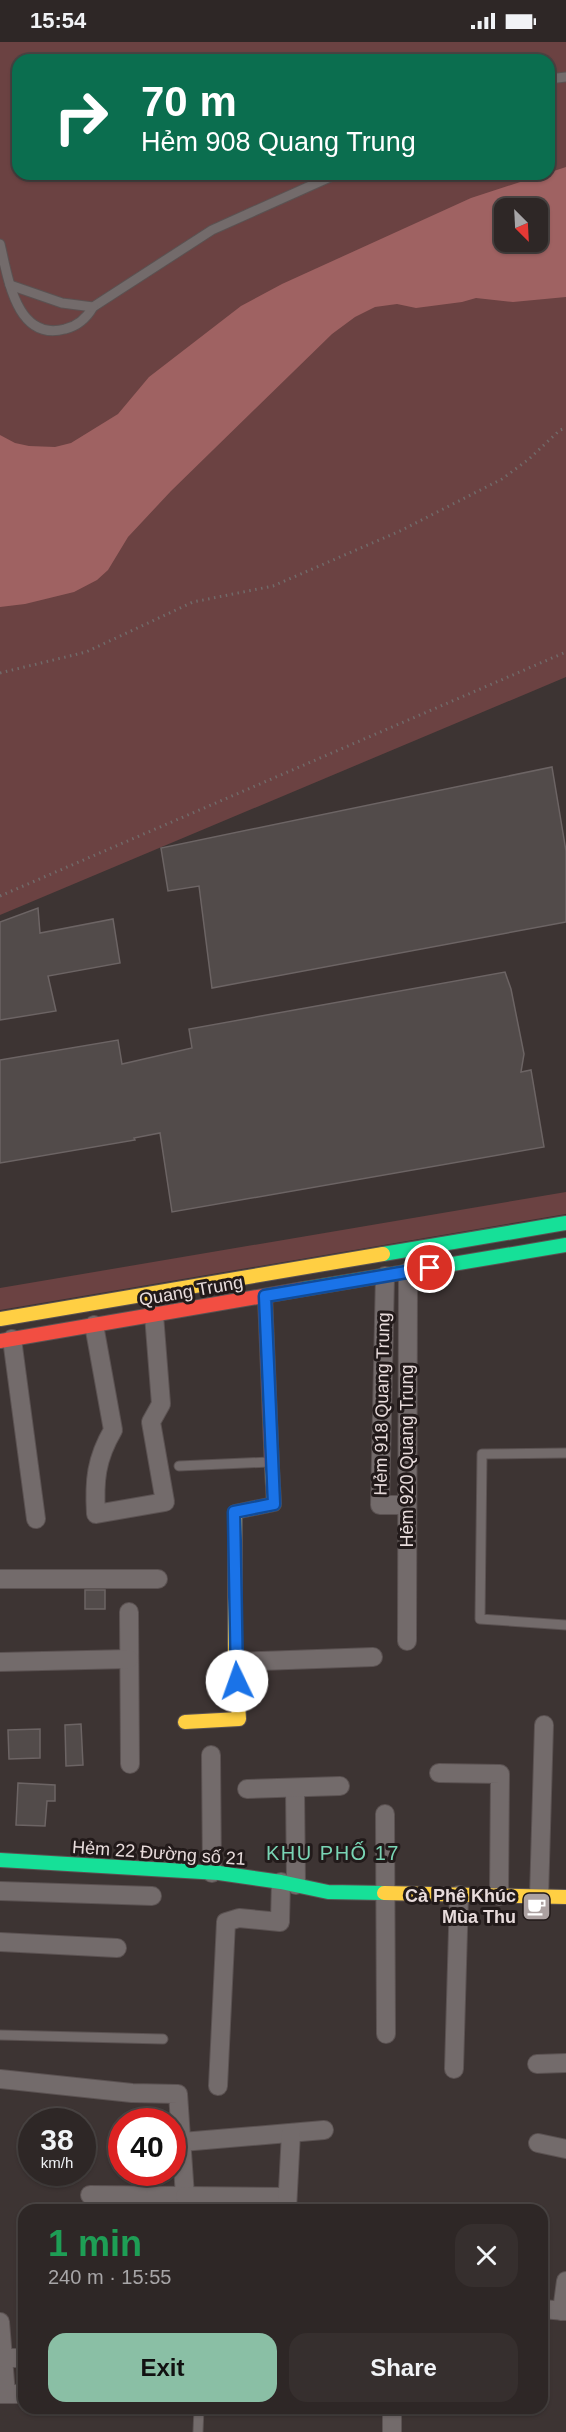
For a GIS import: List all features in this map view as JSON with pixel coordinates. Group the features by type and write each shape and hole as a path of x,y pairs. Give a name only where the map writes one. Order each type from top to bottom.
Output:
{"main road":[{"name":"Quang Trung","path":"0,1319 566,1223"},
{"name":"Quang Trung","path":"6,1340 566,1245"},
{"path":"185,1722 239,1719 235,1662 234,1512 274,1504 265,1296"},
{"name":"Hẻm 22 Đường số 21","path":"0,1860 212,1873 289,1883 328,1892 566,1897"}],"street":[{"name":"Hẻm 920 Quang Trung","path":"407,1641 408,1272"},
{"name":"Hẻm 918 Quang Trung","path":"385,1276 380,1505 407,1505"},
{"path":"94,1325 113,1430 103,1446 94,1481 96,1514 165,1502 151,1422 161,1404 154,1315"},
{"path":"6,1340 36,1519"},
{"path":"0,1580 158,1579"},
{"path":"129,1612 130,1764"},
{"path":"235,1662 373,1657"},
{"path":"0,1662 129,1659"},
{"path":"539,1897 544,1725"},
{"path":"211,1755 212,1873"},
{"path":"439,1773 500,1774 499,1896"},
{"path":"247,1789 340,1786"},
{"path":"218,2086 226,1922 239,1918 280,1922 289,1883 296,1788"},
{"path":"385,1814 386,2034"},
{"path":"0,1891 152,1896"},
{"path":"454,2069 459,1895"},
{"path":"0,1942 117,1948"},
{"path":"537,2064 566,2063"},
{"path":"0,2079 132,2093 178,2094 179,2108"},
{"path":"186,2142 324,2130"},
{"path":"90,2195 184,2196 287,2203 291,2133"},
{"path":"538,2144 566,2149"},
{"path":"184,2186 184,2196"},
{"path":"548,2310 564,2311 566,2281"},
{"path":"0,2322 3,2358 10,2394"},
{"path":"3,2358 18,2358"},
{"path":"392,2414 392,2432"}],"lane":[{"path":"0,244 10,285 21,314 35,327 57,331 71,328 86,319 93,307 212,230 324,180"},
{"path":"10,285 62,303 93,307"},
{"path":"566,1453 482,1454 480,1619 566,1625"},
{"path":"179,1466 272,1462"},
{"path":"0,2035 163,2039"},
{"path":"198,2432 199,2414"}],"path":[{"path":"0,672 86,652 193,602 273,586 400,531 502,479 529,459 560,430 566,428"},
{"path":"0,896 566,652"}],"shaded area":[{"path":"0,42 566,42 566,677 0,915"},
{"path":"566,167 566,297 513,302 476,298 416,308 397,304 375,307 355,317 332,334 171,491 128,537 108,570 97,580 74,592 25,604 0,607 0,435 15,443 29,446 55,447 71,443 118,414 149,377 241,306 282,284 471,198 526,180 555,180 555,171"},
{"path":"566,1192 566,1214 0,1310 0,1288"}],"building":[{"path":"552,767 566,851 566,922 212,988 199,886 168,891 161,848"},
{"path":"38,908 40,933 113,919 120,963 48,976 56,1011 0,1020 0,922"},
{"path":"505,972 511,989 524,1054 521,1072 531,1070 544,1147 172,1212 160,1133 134,1138 135,1140 0,1163 0,1060 118,1040 122,1064 192,1048 189,1029"},
{"path":"85,1590 105,1590 105,1609 85,1609"},
{"path":"81,1724 83,1765 66,1766 65,1725"},
{"path":"40,1729 40,1758 9,1759 8,1730"},
{"path":"18,1783 55,1785 55,1801 47,1801 45,1826 16,1825"}],"traffic: fast":[{"path":"383,1254 566,1223"},
{"path":"304,1289 566,1245"},
{"path":"0,1860 219,1873 328,1892 384,1893"}],"traffic: slow":[{"path":"0,1319 383,1254"},
{"path":"185,1722 239,1719 235,1662 235,1512 274,1504 272,1468"},
{"path":"384,1893 566,1897"}],"traffic: jam":[{"path":"0,1341 304,1289"},
{"path":"265,1296 272,1468"}],"place":[{"name":"Cà Phê Khúc Mùa Thu","path":"537,1906"}],"district":[{"name":"KHU PHỐ 17","path":"333,1853"}],"route":[{"path":"237,1681 234,1512 274,1504 265,1296 430,1268"}]}
